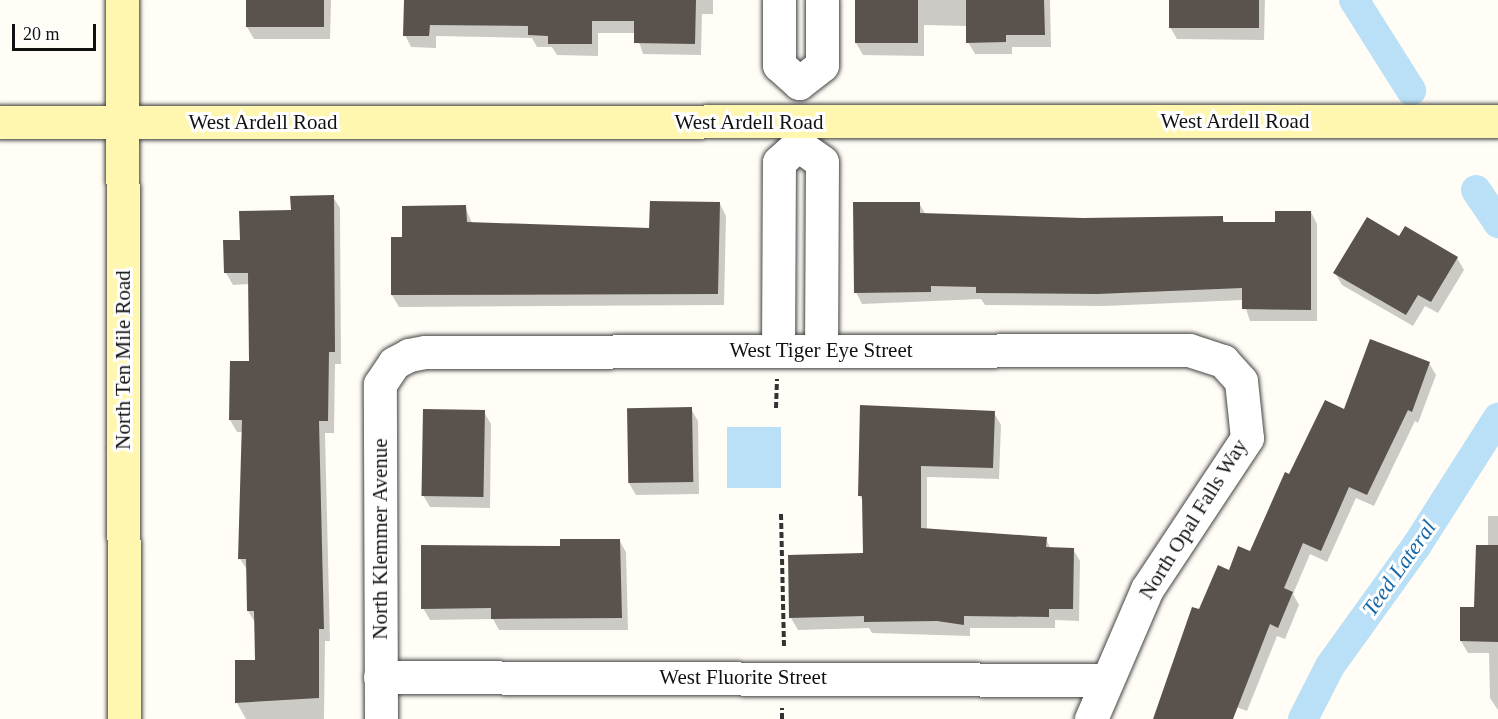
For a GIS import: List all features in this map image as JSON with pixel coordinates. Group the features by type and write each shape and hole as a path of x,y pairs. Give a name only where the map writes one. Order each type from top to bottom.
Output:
{"street":[{"name":"North Ten Mile Road","path":"122,0 124,719"},
{"path":"778,350 779,162 798,134 799,83 779,65 779,0"},
{"path":"799,83 822,65 822,0"},
{"name":"West Ardell Road","path":"0,122 122,122 798,134 1498,121"},
{"path":"798,134 822,162 821,349"},
{"name":"West Tiger Eye Street","path":"394,363 425,352 821,349 1189,350 1223,362 1241,381"},
{"name":"North Klemmer Avenue","path":"381,719 380,384 394,363"},
{"name":"North Opal Falls Way","path":"1092,719 1105,680 1147,589 1247,438 1241,381"},
{"name":"West Fluorite Street","path":"380,677 1105,680"}],"path":[{"path":"781,514 784,677 782,719"}],"water":[{"path":"727,427 781,427 781,488 727,488"}],"building":[{"path":"246,0 324,0 324,27 246,27"},
{"path":"404,0 696,0 695,44 634,43 634,21 592,21 592,44 548,44 548,36 528,35 528,26 430,25 429,36 403,36"},
{"path":"855,0 918,0 918,43 855,43"},
{"path":"966,0 1044,0 1045,35 1006,35 1006,42 966,43"},
{"path":"1169,0 1259,0 1259,28 1169,28"},
{"path":"334,195 335,352 329,352 328,421 319,421 324,629 319,629 319,698 235,703 235,660 255,660 254,611 247,611 246,559 238,559 242,420 229,420 230,361 249,361 248,273 224,273 223,240 240,240 239,211 291,210 290,196"},
{"path":"650,201 720,202 718,294 391,295 391,237 402,237 402,206 466,205 467,222 649,228"},
{"path":"853,202 920,202 920,213 1083,218 1223,216 1223,222 1275,222 1275,211 1311,211 1311,310 1242,309 1242,288 1097,294 976,293 976,287 931,286 931,292 854,293"},
{"path":"1367,217 1399,236 1405,226 1458,257 1431,302 1418,295 1406,315 1333,273"},
{"path":"1370,339 1430,362 1412,412 1408,410 1367,495 1349,487 1321,551 1303,543 1284,588 1293,592 1278,628 1270,624 1233,719 1153,719 1192,607 1199,609 1218,565 1229,570 1238,546 1250,551 1285,472 1289,474 1325,400 1344,409"},
{"path":"860,405 995,411 993,468 921,466 921,528 1047,537 1046,547 1074,548 1073,609 1049,609 1049,617 964,616 964,625 937,621 864,622 864,616 789,618 788,555 863,553 862,496 858,496"},
{"path":"692,407 693,482 628,483 627,408"},
{"path":"423,409 485,410 483,497 421,496"},
{"path":"560,539 620,539 622,618 491,619 491,608 421,609 421,545 560,546"},
{"path":"1476,545 1498,545 1498,642 1460,641 1460,607 1474,607"}],"waterway":[{"name":"Teed Lateral","path":"1354,0 1411,90"},
{"name":"Teed Lateral","path":"1476,190 1498,223"},
{"name":"Teed Lateral","path":"1303,719 1330,666 1417,545 1498,418"}]}
